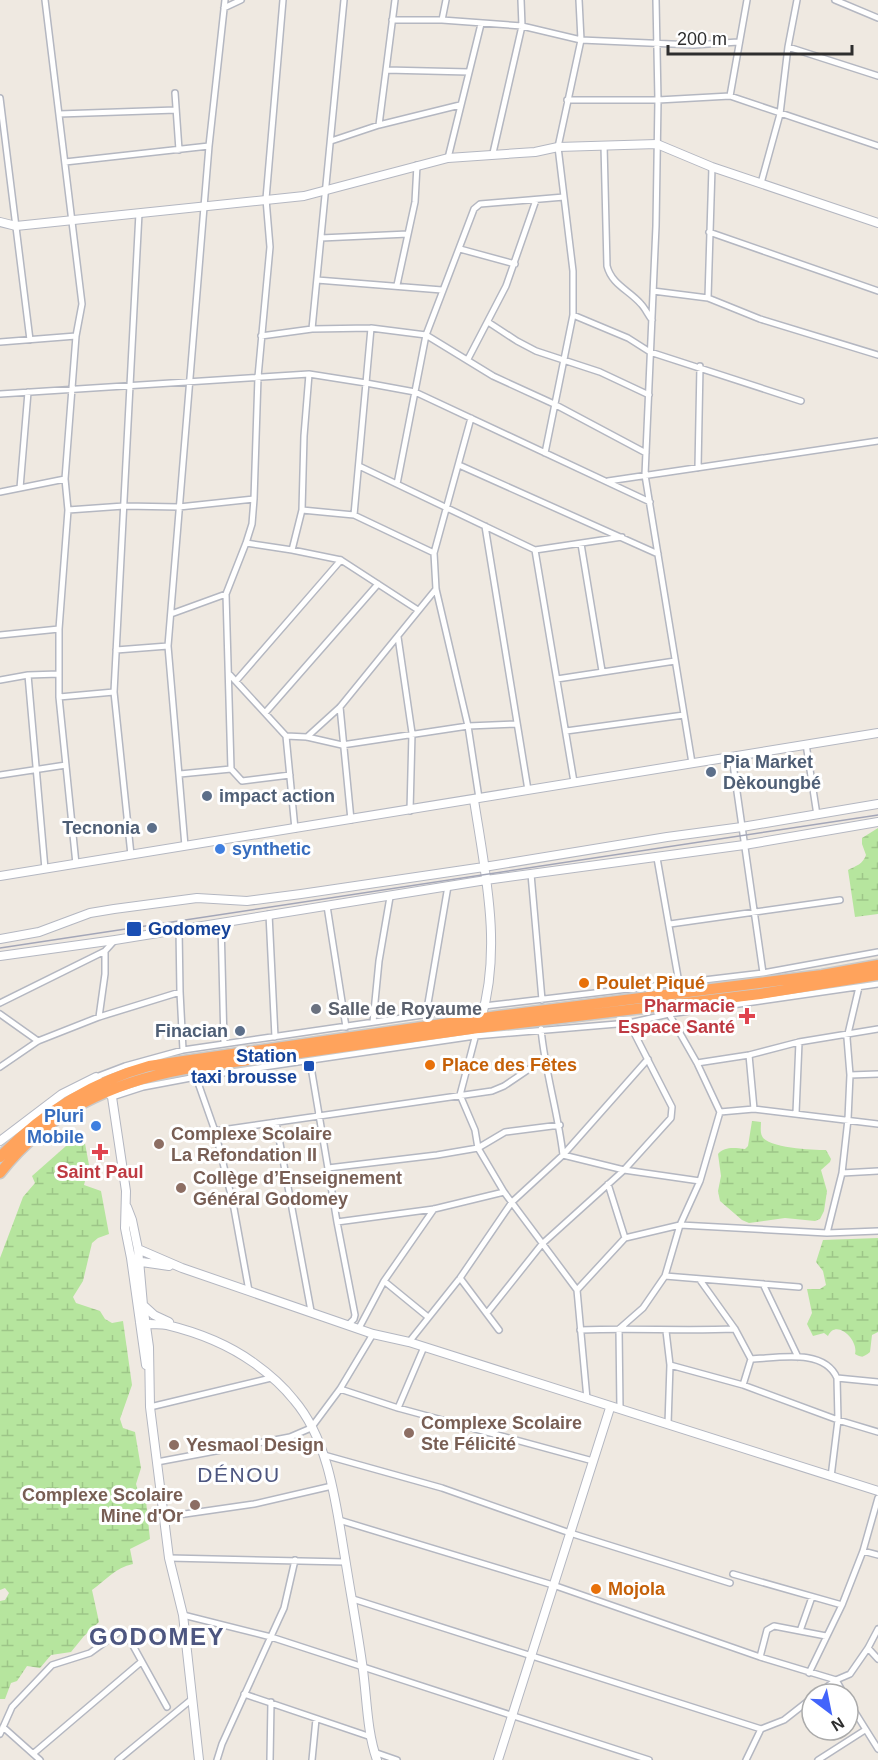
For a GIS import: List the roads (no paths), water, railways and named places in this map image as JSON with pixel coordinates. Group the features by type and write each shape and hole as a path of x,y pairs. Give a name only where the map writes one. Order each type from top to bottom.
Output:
{"highway":[{"path":"0,1157 45,1115 61,1104 104,1087 185,1069 478,1028 878,965"},
{"path":"478,1028 760,994 878,975"},
{"path":"0,1173 16,1154 45,1127 104,1087"}],"main road":[{"path":"0,222 16,226 304,196 326,188 448,158 493,153 535,152 558,147 657,144 712,167 878,223"},
{"path":"0,876 878,733"},
{"path":"476,799 492,955 478,1028"},
{"path":"0,939 39,932 90,913 114,909 197,898 247,901 484,867 878,804"},
{"path":"0,956 390,897 486,880 744,845 878,822"},
{"path":"0,1141 62,1094 104,1087 126,1191 125,1228 145,1319"},
{"path":"126,1204 132,1220 140,1262 145,1319 144,1356 148,1371 150,1407 169,1558 183,1615 199,1760"},
{"path":"138,1249 182,1268 373,1334 410,1342 878,1491"},
{"path":"131,1258 140,1262 182,1268"},
{"path":"145,1319 183,1329 232,1350 253,1363 294,1399 311,1428 332,1486 339,1520 353,1599 371,1737 376,1756"},
{"path":"498,1760 592,1461 615,1408"}],"street":[{"path":"45,0 82,303 76,336 65,479 68,510 59,629 59,697 76,864"},
{"path":"186,846 168,646 209,146 225,0"},
{"path":"224,8 241,0"},
{"path":"283,0 266,199 270,247 258,377 252,524 226,594 231,769 242,781 290,775"},
{"path":"312,329 344,0"},
{"path":"379,125 395,0"},
{"path":"442,20 446,0"},
{"path":"493,153 522,26 521,0"},
{"path":"545,453 573,315 573,271 558,147 581,40 579,0"},
{"path":"656,0 657,144 645,476 692,763"},
{"path":"730,96 747,0"},
{"path":"761,183 780,114 788,47 797,0"},
{"path":"835,0 878,18"},
{"path":"392,20 442,20 522,26 581,40 694,45 738,42"},
{"path":"448,158 481,24"},
{"path":"788,47 878,76"},
{"path":"386,70 470,72"},
{"path":"175,93 179,150"},
{"path":"567,100 658,100 730,96 878,146"},
{"path":"0,98 30,340"},
{"path":"331,141 379,125 460,105"},
{"path":"59,114 176,110"},
{"path":"604,145 609,275 642,304 652,320"},
{"path":"64,162 209,146"},
{"path":"397,285 415,202 417,165"},
{"path":"708,298 712,167"},
{"path":"397,484 426,336 442,290 477,206 564,197"},
{"path":"468,359 515,264 536,200"},
{"path":"131,855 114,692 139,213"},
{"path":"709,232 878,291"},
{"path":"321,238 408,234"},
{"path":"460,249 515,264"},
{"path":"317,280 442,290"},
{"path":"653,291 708,298 760,319 878,355"},
{"path":"573,315 628,338 650,352 700,366 801,401"},
{"path":"488,322 517,341 564,361 600,372 649,395"},
{"path":"261,336 312,329 371,328 426,336 493,376 554,404 646,453"},
{"path":"354,515 371,328"},
{"path":"0,342 76,336"},
{"path":"698,468 700,366"},
{"path":"292,550 302,510 304,436 309,374"},
{"path":"0,394 309,374 366,383 415,392 650,502"},
{"path":"20,488 28,392"},
{"path":"471,418 434,553 436,589 468,726 476,799"},
{"path":"606,482 878,441"},
{"path":"359,465 535,550 622,537"},
{"path":"459,465 658,554"},
{"path":"0,492 65,479"},
{"path":"68,510 124,506 179,507 254,499"},
{"path":"302,510 354,515 434,553"},
{"path":"485,526 528,790"},
{"path":"246,543 340,560 418,610"},
{"path":"580,544 602,671"},
{"path":"535,550 574,782"},
{"path":"236,681 340,560"},
{"path":"265,713 378,584"},
{"path":"307,737 340,707 436,589"},
{"path":"171,614 226,594"},
{"path":"0,636 59,629"},
{"path":"398,637 412,733 410,811"},
{"path":"116,650 168,646"},
{"path":"557,679 675,661"},
{"path":"0,680 28,675 59,674"},
{"path":"28,675 45,869"},
{"path":"230,675 286,736 295,829"},
{"path":"59,697 114,692"},
{"path":"340,707 351,820"},
{"path":"566,730 684,715"},
{"path":"286,736 307,737 342,745 468,726 517,724"},
{"path":"806,744 817,815"},
{"path":"732,757 763,973"},
{"path":"0,775 66,765"},
{"path":"180,774 231,769"},
{"path":"657,858 679,983"},
{"path":"531,874 542,1000"},
{"path":"426,1015 448,886"},
{"path":"373,1022 379,961 390,897"},
{"path":"670,924 840,900"},
{"path":"327,906 346,1027"},
{"path":"269,914 275,1037"},
{"path":"221,923 224,1043"},
{"path":"179,929 183,1050"},
{"path":"0,1003 105,951 115,940"},
{"path":"99,1017 105,974 105,951"},
{"path":"104,1087 125,1066 183,1050 484,1006 763,973 878,952"},
{"path":"104,1087 143,1087 310,1061 478,1028 517,1034 541,1029 629,1023 669,1014 878,984"},
{"path":"827,1233 842,1173 850,1075 847,1038 859,987"},
{"path":"0,1067 38,1041 99,1017 180,992"},
{"path":"0,1014 38,1041"},
{"path":"615,1408 619,1329 651,1299 665,1276 680,1225 700,1181 720,1112 697,1063 669,1014"},
{"path":"487,1313 542,1244 624,1170 671,1118 673,1112 629,1023"},
{"path":"478,1028 460,1095 475,1130 478,1148 504,1192 577,1290 588,1400"},
{"path":"541,1029 544,1059 560,1125 563,1155"},
{"path":"697,1063 749,1055 799,1042 878,1029"},
{"path":"796,1113 799,1042"},
{"path":"749,1055 753,1109"},
{"path":"215,1131 498,1090 544,1059"},
{"path":"410,1342 460,1278 512,1202 563,1155 648,1059"},
{"path":"310,1061 355,1315 348,1325"},
{"path":"850,1075 878,1074"},
{"path":"196,1077 215,1131 233,1203 249,1291"},
{"path":"720,1112 753,1109 878,1124"},
{"path":"276,1122 311,1311"},
{"path":"328,1168 478,1148 505,1132 560,1125"},
{"path":"563,1155 624,1170 700,1181"},
{"path":"842,1173 878,1172"},
{"path":"608,1184 625,1238"},
{"path":"337,1222 434,1209 504,1192"},
{"path":"359,1328 384,1281 434,1209"},
{"path":"577,1290 625,1238 680,1225 827,1233 878,1231"},
{"path":"665,1276 799,1287"},
{"path":"460,1278 499,1330"},
{"path":"700,1280 735,1329 751,1359 743,1385"},
{"path":"384,1281 429,1317"},
{"path":"763,1284 798,1357"},
{"path":"580,1330 735,1329"},
{"path":"666,1331 670,1365 668,1424"},
{"path":"157,1462 290,1437 311,1428 340,1389 373,1334"},
{"path":"398,1408 424,1347"},
{"path":"751,1359 798,1357 829,1365 837,1378 838,1420 831,1477"},
{"path":"670,1365 743,1385 838,1420 878,1432"},
{"path":"150,1407 271,1378"},
{"path":"837,1378 878,1382"},
{"path":"340,1389 398,1408 592,1461"},
{"path":"322,1454 442,1488 570,1533 730,1583"},
{"path":"165,1517 254,1504 332,1486"},
{"path":"809,1673 842,1605 878,1498"},
{"path":"339,1520 553,1585 760,1657 836,1680"},
{"path":"862,1551 878,1555"},
{"path":"169,1558 346,1562"},
{"path":"217,1760 244,1694 284,1608 295,1560"},
{"path":"734,1574 842,1605"},
{"path":"800,1631 812,1596"},
{"path":"353,1599 761,1729"},
{"path":"183,1615 271,1637 635,1758 649,1760"},
{"path":"760,1657 767,1630 770,1627 826,1636"},
{"path":"833,1682 850,1674 878,1629"},
{"path":"0,1734 12,1707 52,1665 90,1653 119,1632 126,1633 167,1707"},
{"path":"868,1648 878,1659"},
{"path":"34,1753 141,1662"},
{"path":"244,1694 371,1737"},
{"path":"118,1760 192,1700"},
{"path":"270,1760 271,1702"},
{"path":"746,1760 761,1729 784,1719 800,1707"},
{"path":"312,1760 316,1719"},
{"path":"860,1721 878,1749"},
{"path":"3,1727 40,1760"},
{"path":"818,1760 865,1730"},
{"path":"376,1756 397,1760"}],"railway":[{"path":"0,948 878,815"}],"place":[{"name":"Pia Market Dèkoungbé","path":"711,772"},
{"name":"impact action","path":"207,796"},
{"name":"Tecnonia","path":"152,828"},
{"name":"synthetic","path":"220,849"},
{"name":"Godomey","path":"134,929"},
{"name":"Poulet Piqué","path":"584,983"},
{"name":"Salle de Royaume","path":"316,1009"},
{"name":"Pharmacie Espace Santé","path":"747,1016"},
{"name":"Finacian","path":"240,1031"},
{"name":"Place des Fêtes","path":"430,1065"},
{"name":"Station taxi brousse","path":"309,1066"},
{"name":"Pluri Mobile","path":"96,1126"},
{"name":"Complexe Scolaire La Refondation II","path":"159,1144"},
{"name":"Saint Paul","path":"100,1152"},
{"name":"Collège d’Enseignement Général Godomey","path":"181,1188"},
{"name":"Complexe Scolaire Ste Félicité","path":"409,1433"},
{"name":"Yesmaol Design","path":"174,1445"},
{"name":"Complexe Scolaire Mine d'Or","path":"195,1505"},
{"name":"Mojola","path":"596,1589"}],"district":[{"name":"DÉNOU","path":"239,1475"},
{"name":"GODOMEY","path":"157,1637"}]}
